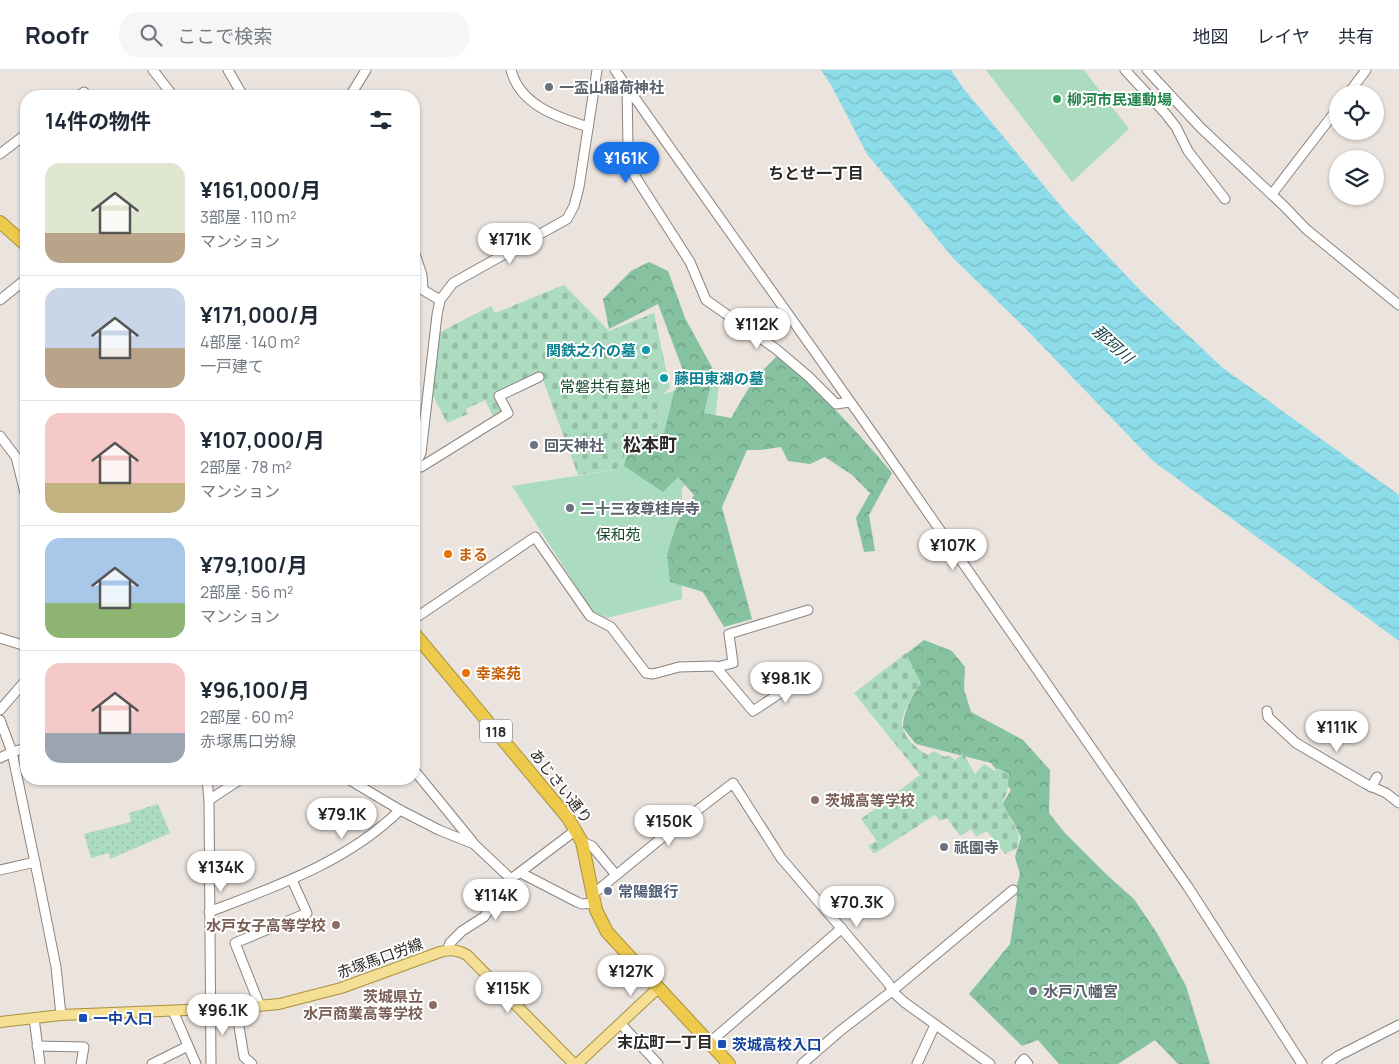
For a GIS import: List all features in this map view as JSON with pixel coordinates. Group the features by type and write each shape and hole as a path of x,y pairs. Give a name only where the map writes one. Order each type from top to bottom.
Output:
{"highway":[{"path":"0,222 20,240"},
{"name":"あじさい通り","path":"420,644 535,777 576,830 582,842 594,898 602,923 612,938 729,1064"}],"main road":[{"name":"赤塚馬口労線","path":"0,1022 61,1015 260,1006 302,999 341,988 447,950 459,951 467,955 582,1062 658,988"}],"street":[{"path":"153,70 168,90"},
{"path":"228,70 240,90"},
{"path":"354,90 366,70"},
{"path":"511,70 520,89 530,102 566,120 588,127"},
{"path":"420,456 440,300 453,283 567,218 574,206 597,70"},
{"path":"615,70 850,402 1188,887 1302,1064"},
{"path":"1125,70 1166,113 1176,127 1188,151 1225,199"},
{"path":"1147,70 1201,128 1272,194 1306,229 1399,305"},
{"path":"1355,85 1366,70"},
{"path":"627,85 628,148 633,173 690,262 706,300 776,349 808,376 836,404 850,402"},
{"path":"1272,194 1329,120"},
{"path":"0,154 20,139"},
{"path":"420,268 423,290 440,300"},
{"path":"0,300 20,284"},
{"path":"420,463 508,413 499,396 539,377"},
{"path":"0,436 16,457 20,473"},
{"path":"420,615 535,537 590,616 612,628 646,672 653,674 679,667 717,667 733,663 729,634 808,610"},
{"path":"0,638 20,644"},
{"path":"717,667 753,711 806,676"},
{"path":"0,710 20,687"},
{"path":"1267,711 1268,717 1296,743 1386,793 1399,803"},
{"path":"0,720 12,752 35,862 56,967 61,1015"},
{"path":"0,758 20,750"},
{"path":"420,777 474,844 511,879"},
{"path":"1371,786 1378,777"},
{"path":"521,873 582,904 594,898 616,875 672,829 733,784 781,858 889,984 892,991 904,1002 990,1064"},
{"path":"208,785 211,1064"},
{"path":"209,800 232,785"},
{"path":"358,785 439,830 474,844"},
{"path":"209,912 292,880 361,843 400,810"},
{"path":"447,950 450,943 462,931 484,917 511,879 576,830"},
{"path":"582,842 592,846 616,875"},
{"path":"0,870 35,862"},
{"path":"260,1006 235,944 307,913 292,880"},
{"path":"802,1064 1013,890"},
{"path":"708,1043 842,928"},
{"path":"236,1008 244,1057 252,1064"},
{"path":"173,1011 196,1064"},
{"path":"34,1018 40,1064"},
{"path":"621,1024 658,1064"},
{"path":"917,1064 935,1025"},
{"path":"1327,1064 1338,1056 1399,1025"},
{"path":"37,1046 84,1047 81,1064"},
{"path":"152,1064 188,1046"},
{"path":"1020,1064 1024,1060 1028,1064"}],"green space":[{"name":"柳河市民運動場","path":"986,70 1084,70 1129,129 1072,182"},
{"path":"649,262 668,271 685,318 714,371 704,413 731,418 754,379 778,355 837,412 892,473 869,515 875,551 864,552 856,518 870,493 852,475 825,457 810,464 788,461 781,447 747,450 722,507 752,619 724,627 703,592 670,582 667,554 677,523 694,495 678,477 663,492 624,466 632,441 664,433 674,392 684,373 658,304 609,329 603,299 631,271"},
{"name":"常磐共有墓地","path":"564,285 609,331 654,313 670,388 662,395 659,429 630,437 620,469 578,475 541,375 495,396 502,411 493,416 485,400 466,409 468,414 447,423 431,392 438,333 491,306 495,313"},
{"name":"保和苑","path":"720,374 715,420 682,490 682,599 607,618 593,613 512,486 620,469 630,437 659,429 662,395"},
{"path":"924,640 952,651 965,667 964,689 971,712 1023,740 1050,770 1049,813 1064,832 1134,899 1157,933 1186,986 1210,1064 1178,1064 1155,1040 1118,1064 1059,1064 1038,1040 1022,1046 969,994 1010,944 1017,898 1016,888 1020,874 1015,857 1021,837 1011,818 1001,806 1011,790 991,763 916,744 903,728 904,716 908,705 920,684 906,654"},
{"path":"906,653 921,683 904,712 902,722 904,732 914,746 928,755 934,751 945,757 949,755 955,760 963,753 975,774 984,764 995,771 997,768 1009,773 1007,792 1002,802 1019,835 1017,848 1005,854 987,831 976,837 971,829 960,836 947,818 940,821 935,815 874,854 868,846 877,841 861,819 920,775 854,693"},
{"path":"158,804 170,833 110,859 109,853 91,858 84,834 131,822 129,813"}],"water":[{"name":"那珂川","path":"821,70 951,70 963,88 1065,211 1141,291 1223,368 1399,495 1399,641 1153,461 1022,325 953,258 867,154 831,85"}],"place":[{"name":"一盃山稲荷神社","path":"549,87"},
{"name":"柳河市民運動場","path":"1057,99"},
{"name":"関鉄之介の墓","path":"646,350"},
{"name":"藤田東湖の墓","path":"664,378"},
{"name":"回天神社","path":"534,445"},
{"name":"二十三夜尊桂岸寺","path":"570,508"},
{"name":"まる","path":"448,554"},
{"name":"幸楽苑","path":"466,673"},
{"name":"茨城高等学校","path":"815,800"},
{"name":"祇園寺","path":"944,847"},
{"name":"常陽銀行","path":"608,891"},
{"name":"水戸女子高等学校","path":"336,925"},
{"name":"水戸八幡宮","path":"1033,991"},
{"name":"茨城県立 水戸商業高等学校","path":"433,1005"},
{"name":"一中入口","path":"83,1018"},
{"name":"茨城高校入口","path":"722,1044"}],"district":[{"name":"ちとせ一丁目","path":"816,173"},
{"name":"松本町","path":"650,444"},
{"name":"末広町一丁目","path":"665,1042"}]}
